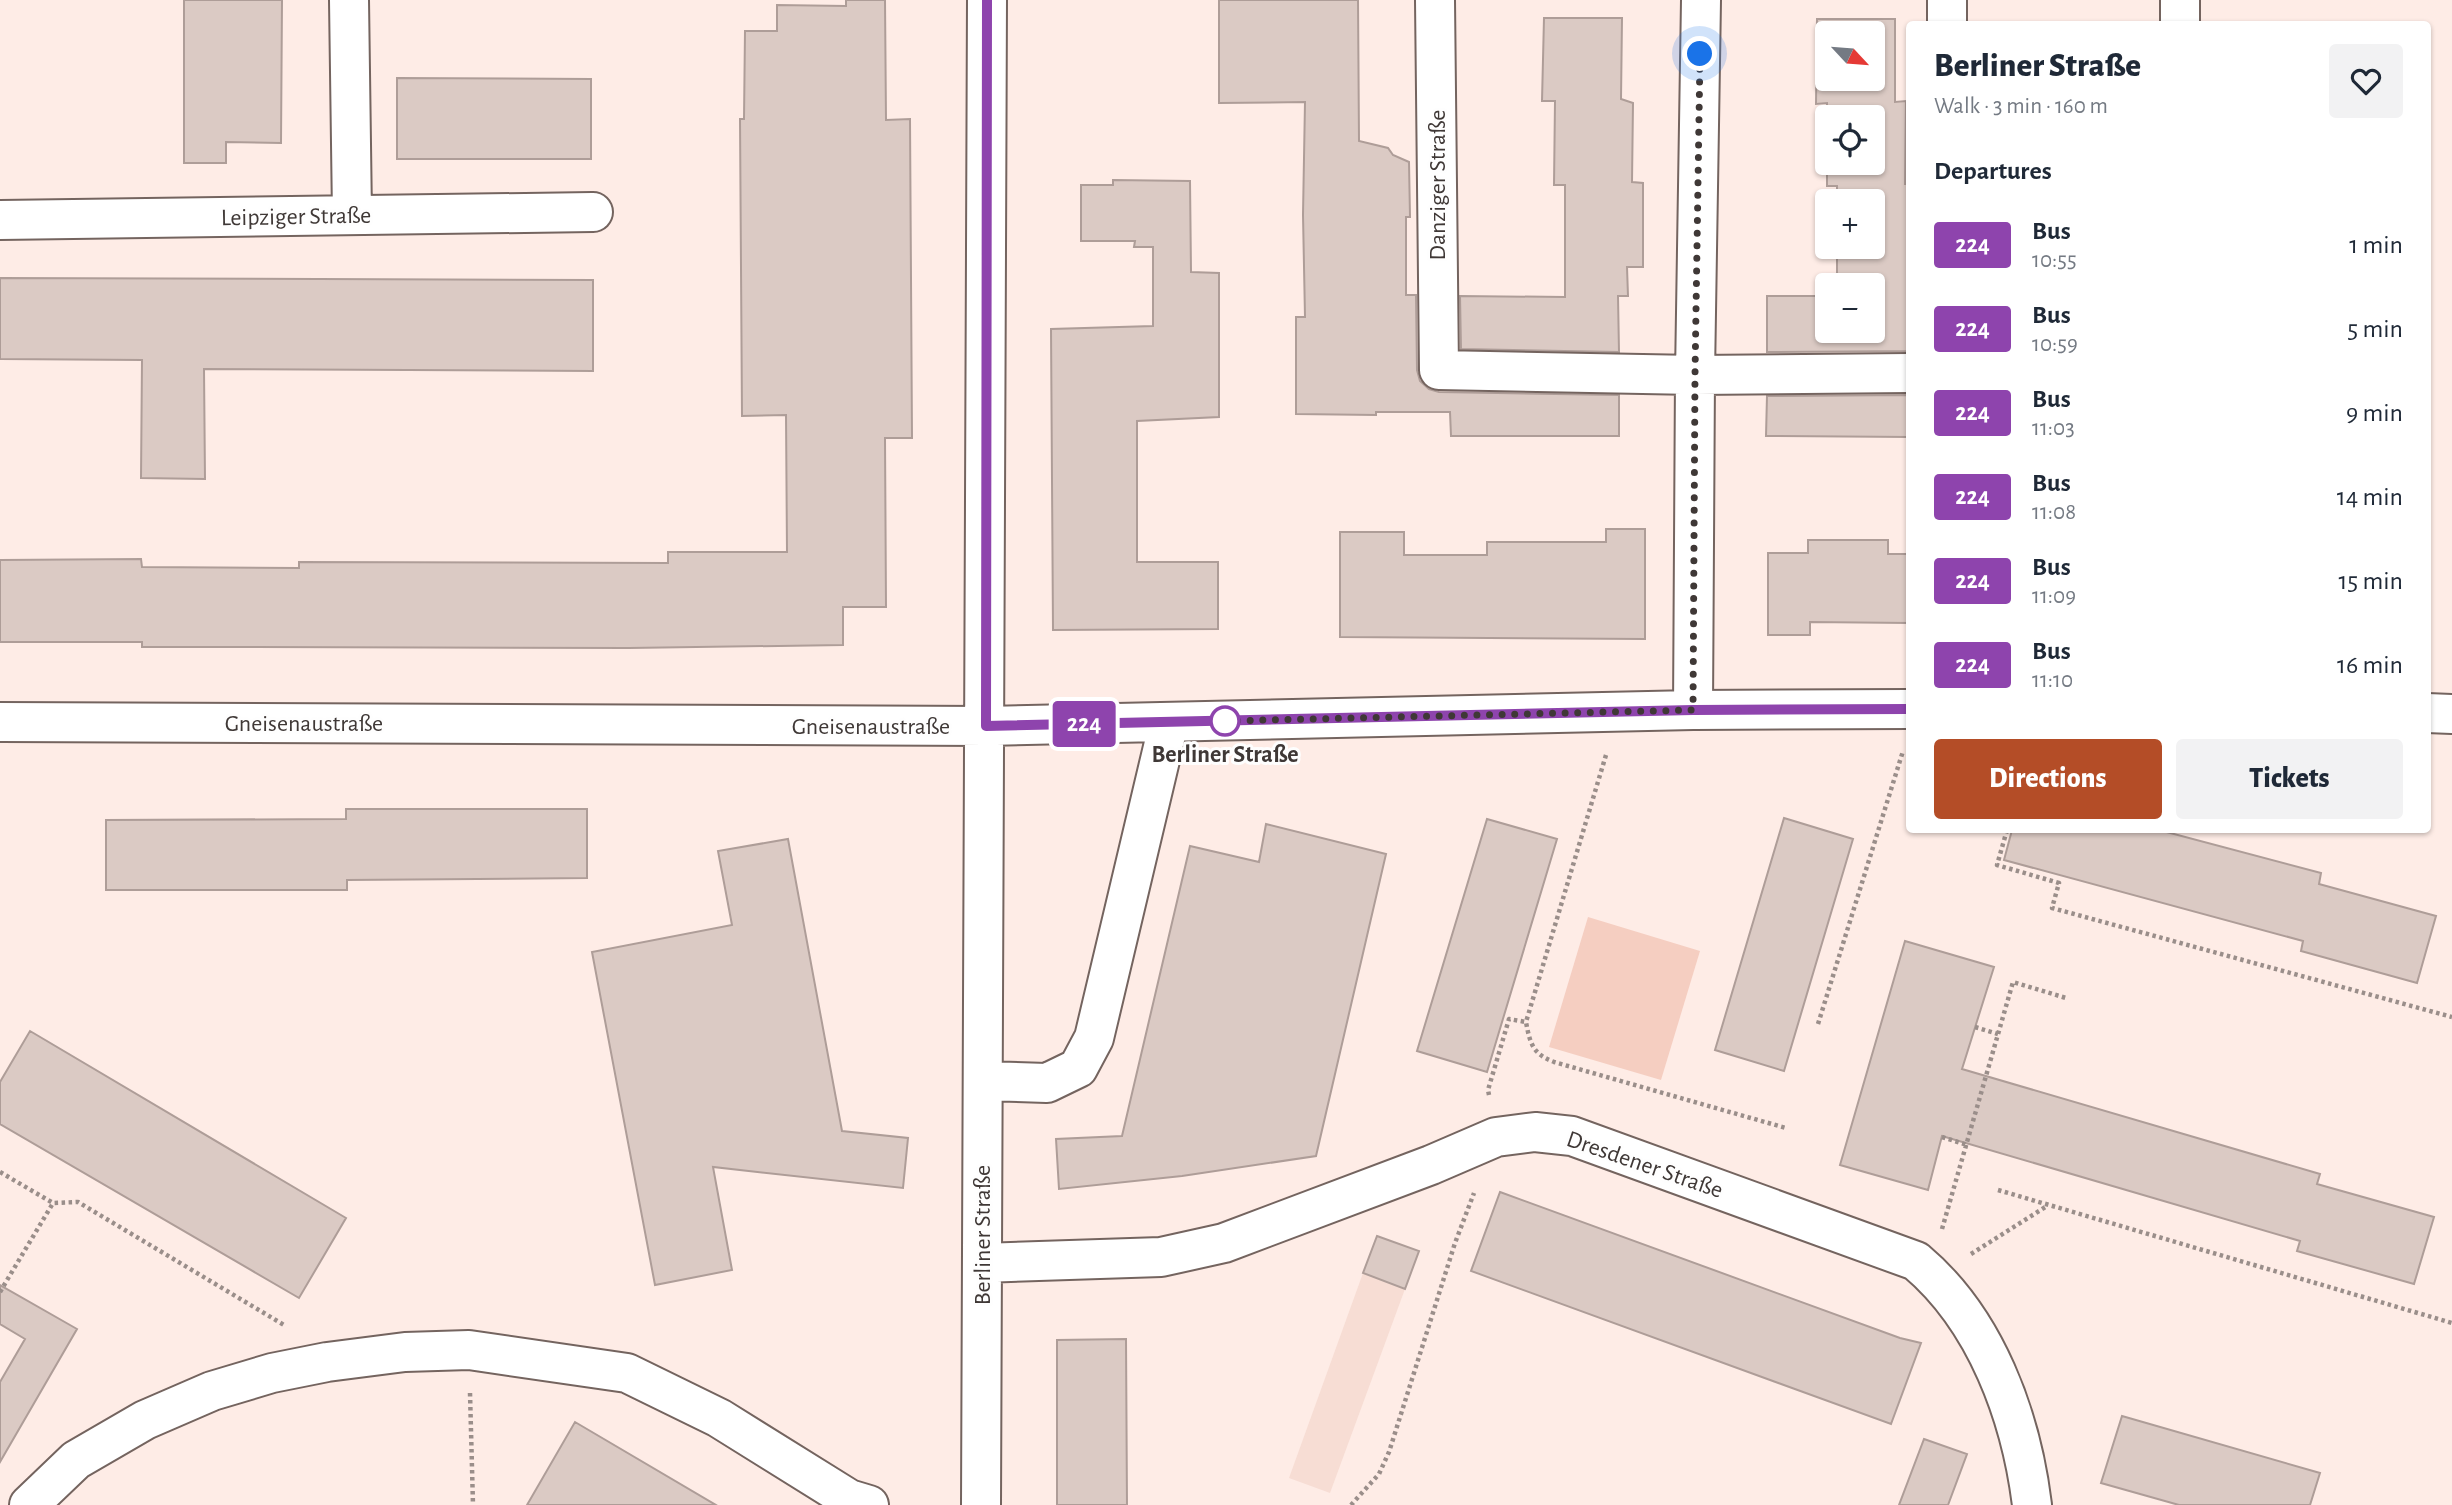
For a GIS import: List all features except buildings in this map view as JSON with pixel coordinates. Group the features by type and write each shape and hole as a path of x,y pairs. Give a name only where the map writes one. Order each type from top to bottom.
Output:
{"street":[{"path":"349,0 352,215"},
{"name":"Berliner Straße","path":"981,1505 987,0"},
{"name":"Danziger Straße","path":"1435,0 1438,370 1695,375"},
{"path":"1693,710 1701,0"},
{"path":"1947,0 1947,21"},
{"path":"2180,0 2180,21"},
{"name":"Leipziger Straße","path":"0,220 593,212"},
{"path":"1695,375 1906,373"},
{"name":"Gneisenaustraße","path":"0,722 986,726 1693,710 1906,726"},
{"path":"2431,713 2452,714"},
{"path":"983,1081 1047,1083 1078,1068 1084,1058 1094,1038 1169,722"},
{"name":"Dresdener Straße","path":"982,1263 1161,1257 1224,1243 1496,1138 1535,1132 1572,1136 1916,1261 1941,1274 2002,1382 2021,1450 2032,1505"},
{"path":"29,1505 76,1460 145,1420 212,1391 272,1373 327,1362 405,1352 469,1350 627,1373 719,1418 849,1499 869,1505"}],"path":[{"path":"1619,712 1526,1023 1530,1041 1540,1057 1786,1128"},
{"path":"1818,1024 1906,729"},
{"path":"2006,833 1997,865 2059,883 2052,908 2452,1017"},
{"path":"2048,1205 1941,1274 1934,1256 2013,982 2066,998"},
{"path":"1488,1090 1509,1019 1526,1023"},
{"path":"1975,1027 1998,1034"},
{"path":"1942,1137 1967,1145"},
{"path":"1351,1505 1379,1474 1389,1452 1455,1243 1496,1138"},
{"path":"0,1172 53,1203 78,1202 293,1330 327,1362"},
{"path":"1998,1190 2452,1323"},
{"path":"0,1292 53,1203"},
{"path":"469,1350 473,1505"}],"shaded area":[{"path":"1588,917 1700,951 1661,1080 1549,1047"},
{"path":"1363,1273 1405,1289 1330,1493 1289,1478"}],"bus line":[{"name":"224","path":"987,0 986,726 1693,710 1906,709"}],"place":[{"name":"Berliner Straße","path":"1225,721"}],"route":[{"path":"1225,721 1693,710 1700,54"}]}
